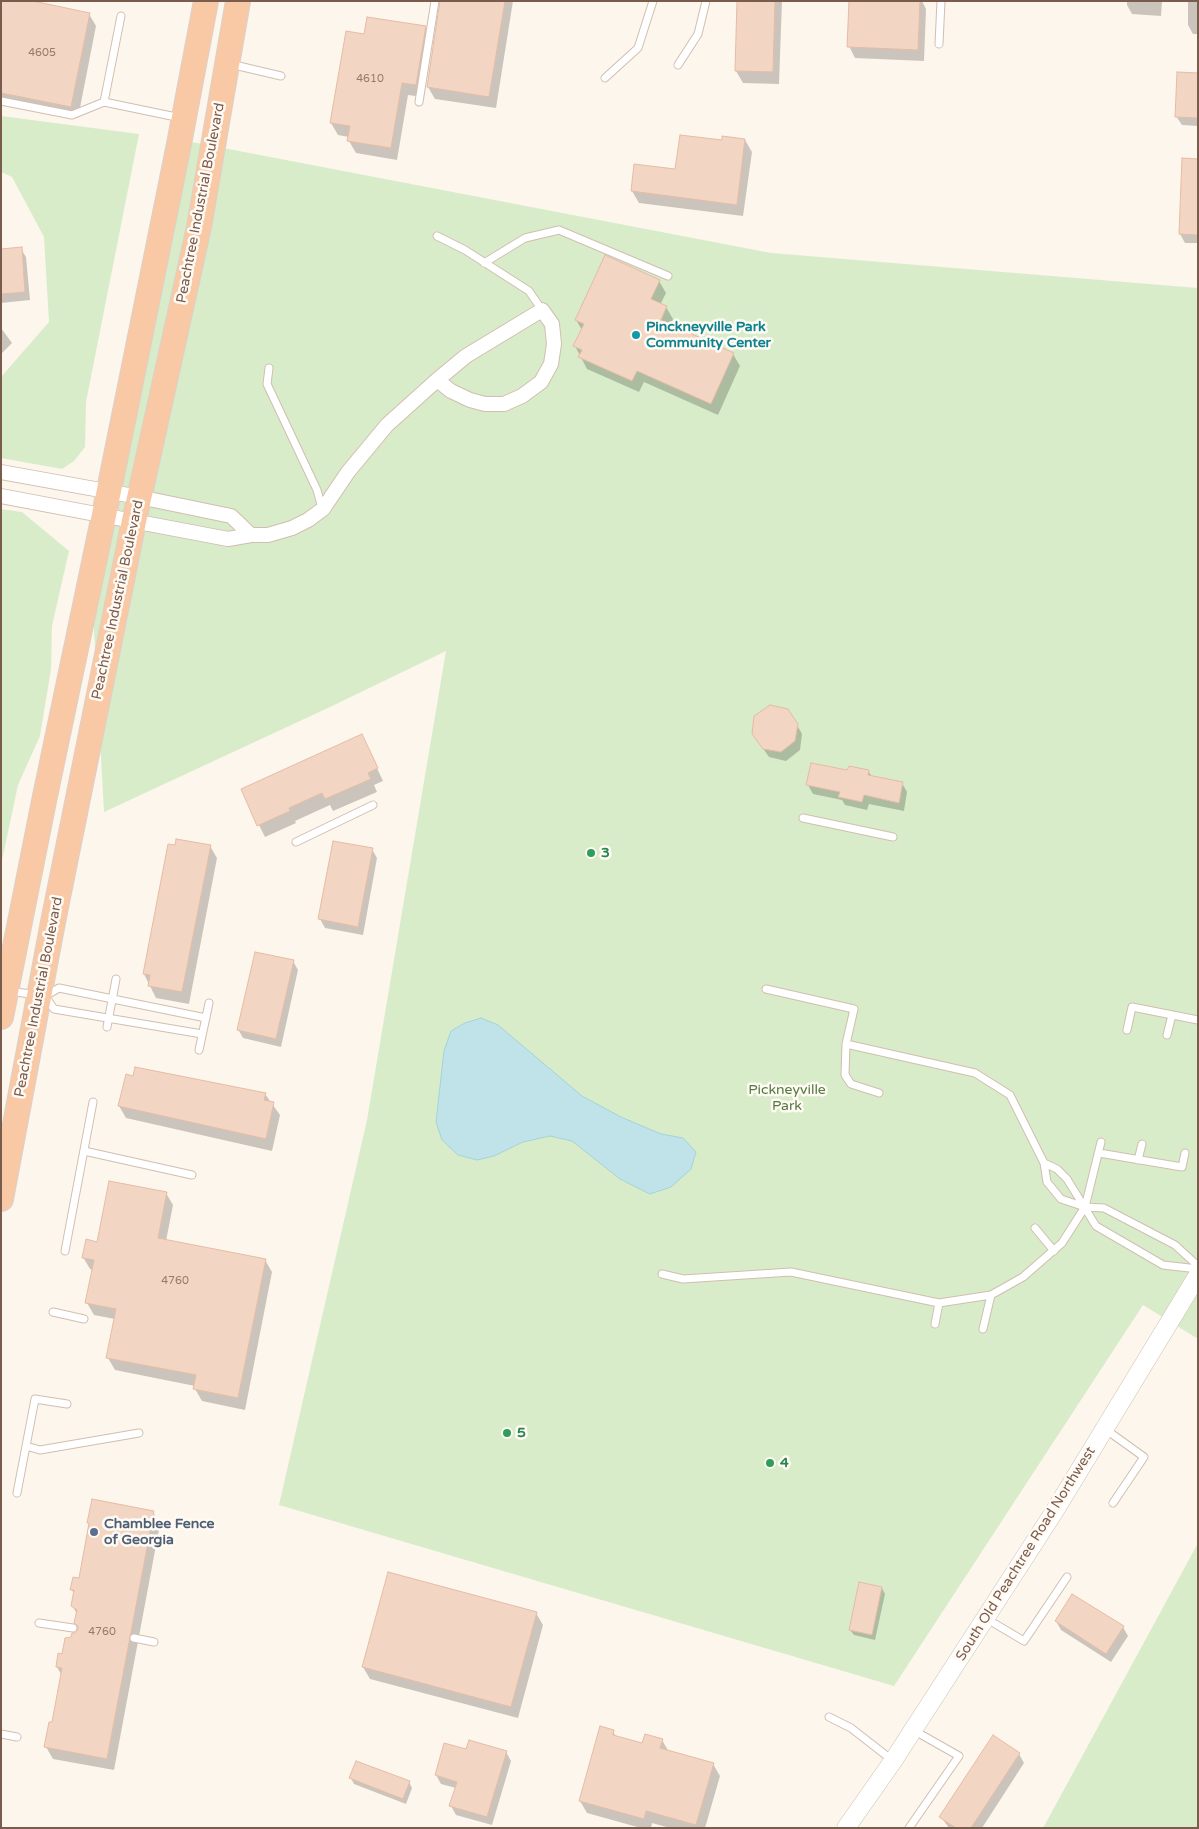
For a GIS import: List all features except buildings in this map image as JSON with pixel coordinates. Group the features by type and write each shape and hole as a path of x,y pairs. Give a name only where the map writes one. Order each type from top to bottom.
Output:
{"highway":[{"path":"1,1017 4,990 104,514 206,1"},
{"name":"Peachtree Industrial Boulevard","path":"1,1199 134,521 199,227 238,1"}],"street":[{"path":"1,496 228,539 251,535 268,535 292,528 308,520 323,509 348,472 387,425 437,380 466,356 542,310 552,324 554,344 551,364 540,382 522,396 504,404 485,404 470,400 451,391 437,380"},
{"path":"1,472 231,516 251,535"},
{"name":"South Old Peachtree Road Northwest","path":"846,1828 893,1761 986,1618 1105,1429 1198,1276"}],"lane":[{"path":"419,102 435,1"},
{"path":"605,78 638,48 653,1"},
{"path":"678,65 698,34 706,1"},
{"path":"939,44 941,1"},
{"path":"104,102 122,16"},
{"path":"227,64 281,76"},
{"path":"1,101 72,115 104,102 184,118"},
{"path":"484,263 525,238 559,230 668,276"},
{"path":"437,236 465,250 528,291 542,310"},
{"path":"269,368 267,384 318,490 323,509"},
{"path":"296,842 373,805"},
{"path":"803,818 892,837"},
{"path":"107,1027 116,979"},
{"path":"4,990 42,995 58,988 206,1018"},
{"path":"766,989 854,1009 846,1044 845,1074 851,1084 880,1093"},
{"path":"42,995 54,1009 202,1034"},
{"path":"199,1050 209,1002"},
{"path":"1127,1030 1132,1006 1198,1020"},
{"path":"1167,1036 1172,1015"},
{"path":"846,1044 975,1073 996,1086 1010,1095 1044,1163 1047,1182 1061,1198 1085,1207 1104,1208 1175,1245 1198,1267"},
{"path":"65,1250 93,1102"},
{"path":"662,1274 683,1279 791,1272 940,1303 991,1295 1023,1277 1062,1243 1085,1207 1101,1142"},
{"path":"1138,1160 1142,1144"},
{"path":"84,1151 192,1175"},
{"path":"1099,1153 1182,1167 1186,1153"},
{"path":"1044,1163 1057,1169 1067,1179 1096,1226 1163,1265 1198,1267"},
{"path":"1035,1228 1054,1251"},
{"path":"983,1330 991,1295"},
{"path":"935,1324 940,1303"},
{"path":"53,1312 84,1319"},
{"path":"16,1493 35,1399 67,1404"},
{"path":"1105,1429 1144,1457 1113,1503"},
{"path":"26,1446 40,1450 139,1433"},
{"path":"986,1618 1024,1641 1066,1577"},
{"path":"39,1623 73,1628"},
{"path":"134,1638 154,1642"},
{"path":"829,1717 851,1728 893,1761"},
{"path":"909,1828 959,1756 913,1730"},
{"path":"1,1734 17,1737"}],"green space":[{"path":"1,116 139,134 86,402 85,447 74,461 62,469 1,458 1,377 49,322 44,237 12,177 1,172"},
{"name":"Pickneyville Park","path":"192,142 771,253 1198,288 1198,1339 1143,1305 894,1686 279,1505 367,1120 446,651 104,812 93,613"},
{"path":"1,509 22,512 69,551 52,626 51,669 40,736 18,785 1,865"},
{"path":"1198,1543 1198,1828 1043,1828 1048,1819"}],"water":[{"path":"481,1018 498,1025 582,1096 621,1117 661,1134 683,1138 696,1152 691,1169 671,1187 650,1194 620,1179 572,1141 550,1136 523,1142 494,1156 477,1160 458,1155 442,1140 436,1122 444,1051 451,1031 465,1023"}],"place":[{"name":"Pinckneyville Park Community Center","path":"636,335"},
{"name":"3","path":"591,853"},
{"name":"5","path":"507,1433"},
{"name":"4","path":"770,1463"},
{"name":"Chamblee Fence of Georgia","path":"94,1532"}]}
